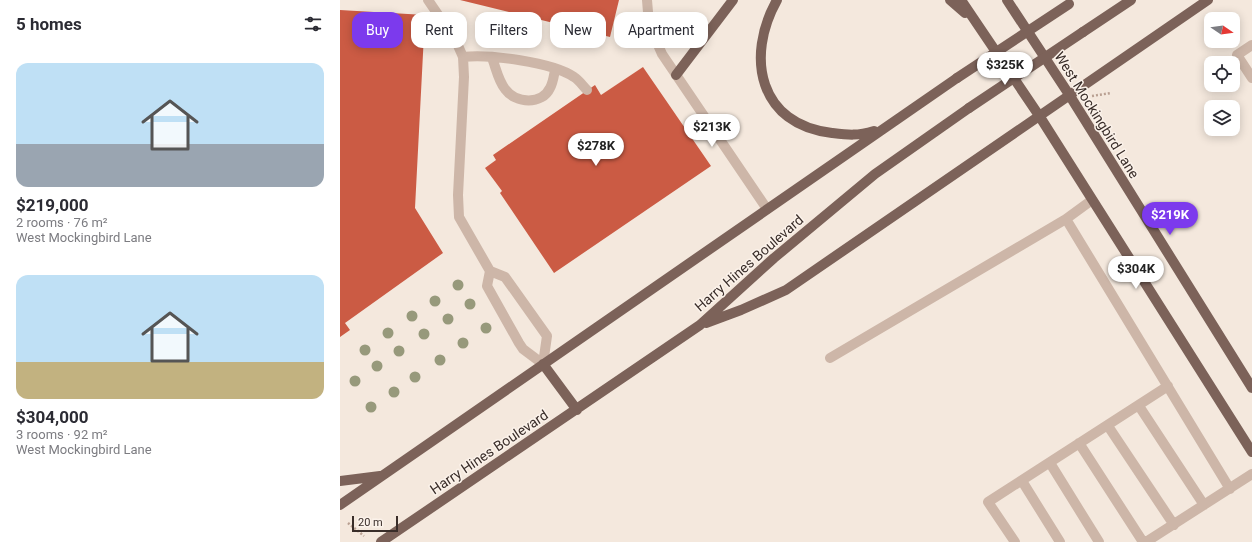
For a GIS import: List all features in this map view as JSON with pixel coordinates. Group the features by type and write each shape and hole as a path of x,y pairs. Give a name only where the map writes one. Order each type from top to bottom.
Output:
{"main road":[{"path":"676,75 733,0"},
{"path":"777,0 770,12 762,38 760,58 762,78 766,90 774,103 785,115 812,129 856,136 880,130"},
{"path":"950,0 976,23"},
{"path":"961,0 1040,117 1252,452"},
{"name":"West Mockingbird Lane","path":"1007,0 1070,96 1252,388"},
{"name":"Harry Hines Boulevard","path":"381,542 700,325 774,258 875,174 969,108 1131,0"},
{"path":"700,325 741,310 786,290 1040,117 1208,0"},
{"name":"Harry Hines Boulevard","path":"340,505 880,130 1071,2"},
{"path":"543,364 577,410"},
{"path":"340,480 382,476"}],"street":[{"path":"428,0 456,41 463,57 464,77 458,195 459,217 490,271 505,277 547,336 543,364 523,349 519,343 487,286 490,271"},
{"path":"647,0 649,24 653,38 676,75 767,209"},
{"path":"1252,45 1237,55 1252,78"},
{"path":"463,57 505,57 528,61 574,77 587,90"},
{"path":"492,58 500,82 506,91 517,99 529,101 542,98 550,88 555,70"},
{"path":"830,358 1066,219 1092,200"},
{"path":"1066,219 1230,489"},
{"path":"1015,542 988,502 1168,386"},
{"path":"1139,406 1204,506"},
{"path":"1108,426 1174,525"},
{"path":"1080,443 1144,542 1174,525 1252,474"},
{"path":"1050,463 1099,542"},
{"path":"1022,481 1060,542"}],"path":[{"path":"1090,96 1111,93"},
{"path":"348,523 364,536"}],"building":[{"path":"460,0 619,0 616,12 614,12 614,21 610,37 606,36 606,12 550,12 550,22 542,20 542,12 509,12"},
{"path":"340,10 374,12 352,12 352,48 403,48 403,14 411,14 411,48 423,48 415,208 443,253 345,323 350,330 340,337"},
{"path":"643,67 711,166 554,273 500,193 502,191 485,168 496,160 493,155 595,85 601,95"}]}
